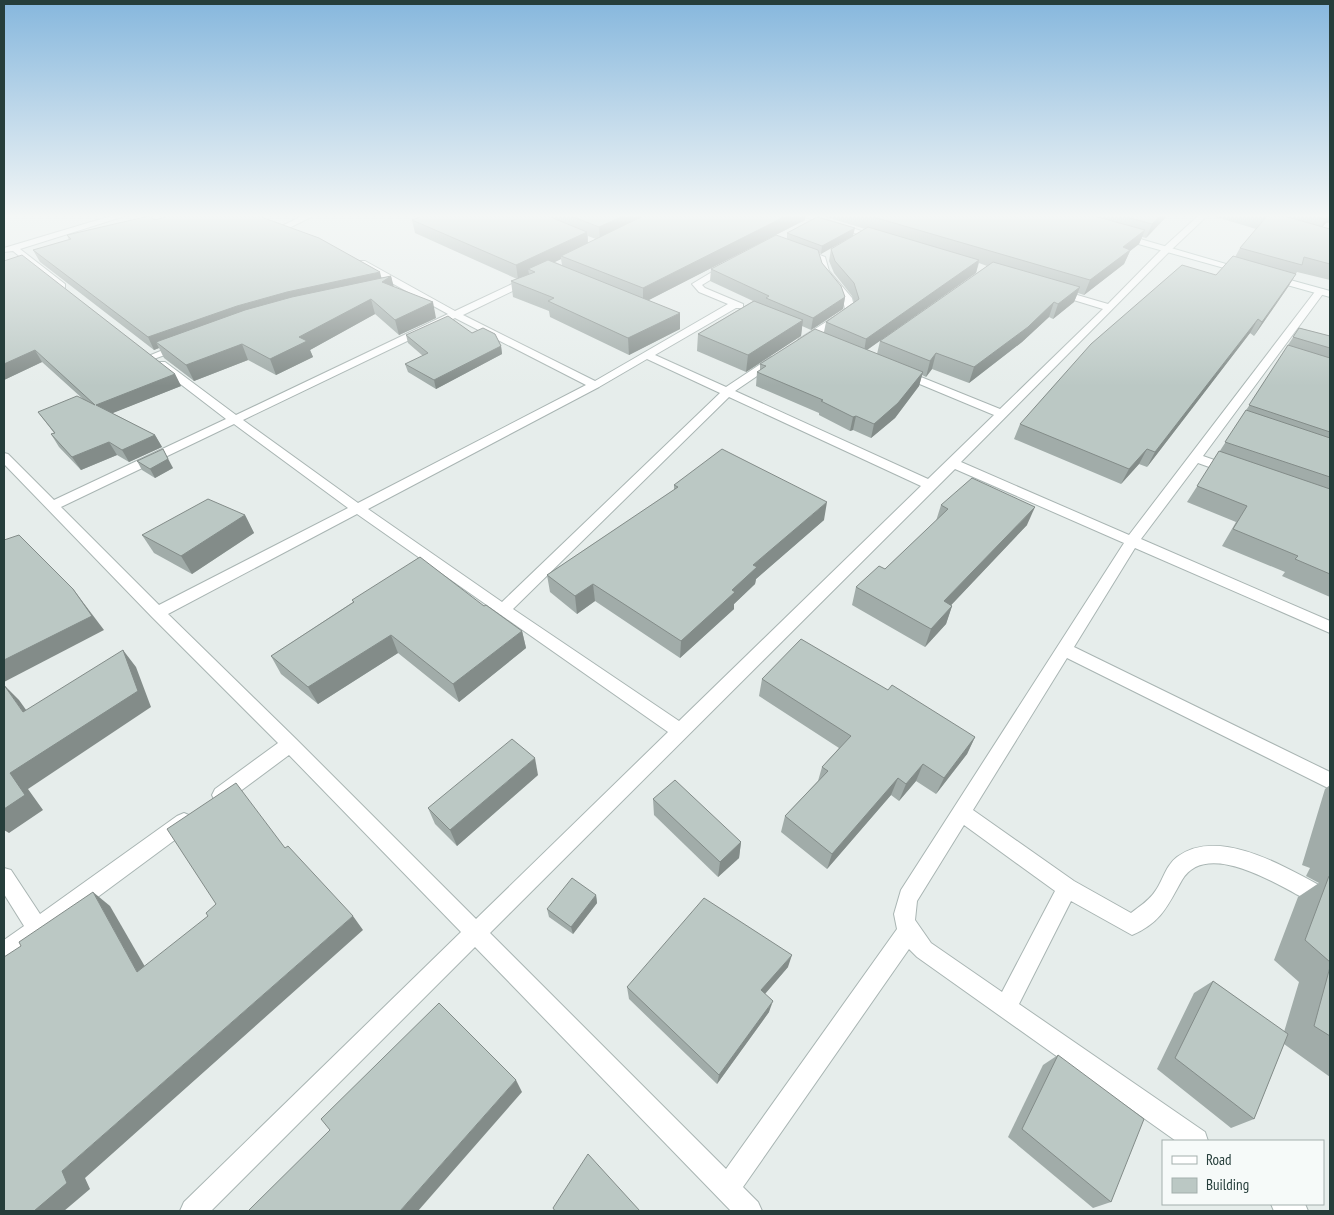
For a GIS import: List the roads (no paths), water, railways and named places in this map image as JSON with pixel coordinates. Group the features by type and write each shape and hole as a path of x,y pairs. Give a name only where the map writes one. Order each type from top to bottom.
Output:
{"street":[{"path":"42,273 73,295"},
{"path":"380,273 456,315 595,385"},
{"path":"717,273 697,284 702,290 752,311"},
{"path":"504,609 726,392 850,311 850,304 825,273"},
{"path":"193,1211 1144,273"},
{"path":"53,506 542,274"},
{"path":"1195,1140 924,950 908,932 903,913 908,897 1132,541 1194,457 1230,418 1325,293 1263,276"},
{"path":"383,289 402,285"},
{"path":"1044,288 1110,308"},
{"path":"157,613 595,385 647,355 687,327 735,304"},
{"path":"194,341 145,352 234,420 680,731"},
{"path":"647,355 930,485"},
{"path":"893,369 1002,414"},
{"path":"4,457 157,613 290,744 749,1211"},
{"path":"1194,457 1240,473"},
{"path":"952,463 1330,626"},
{"path":"1064,648 1330,780"},
{"path":"4,953 290,744"},
{"path":"961,812 1067,888 1132,925 1160,902 1182,864 1200,854 1232,855 1286,879 1330,902"},
{"path":"4,877 38,929"},
{"path":"1006,1007 1067,888"},
{"path":"727,1188 908,932"}]}
